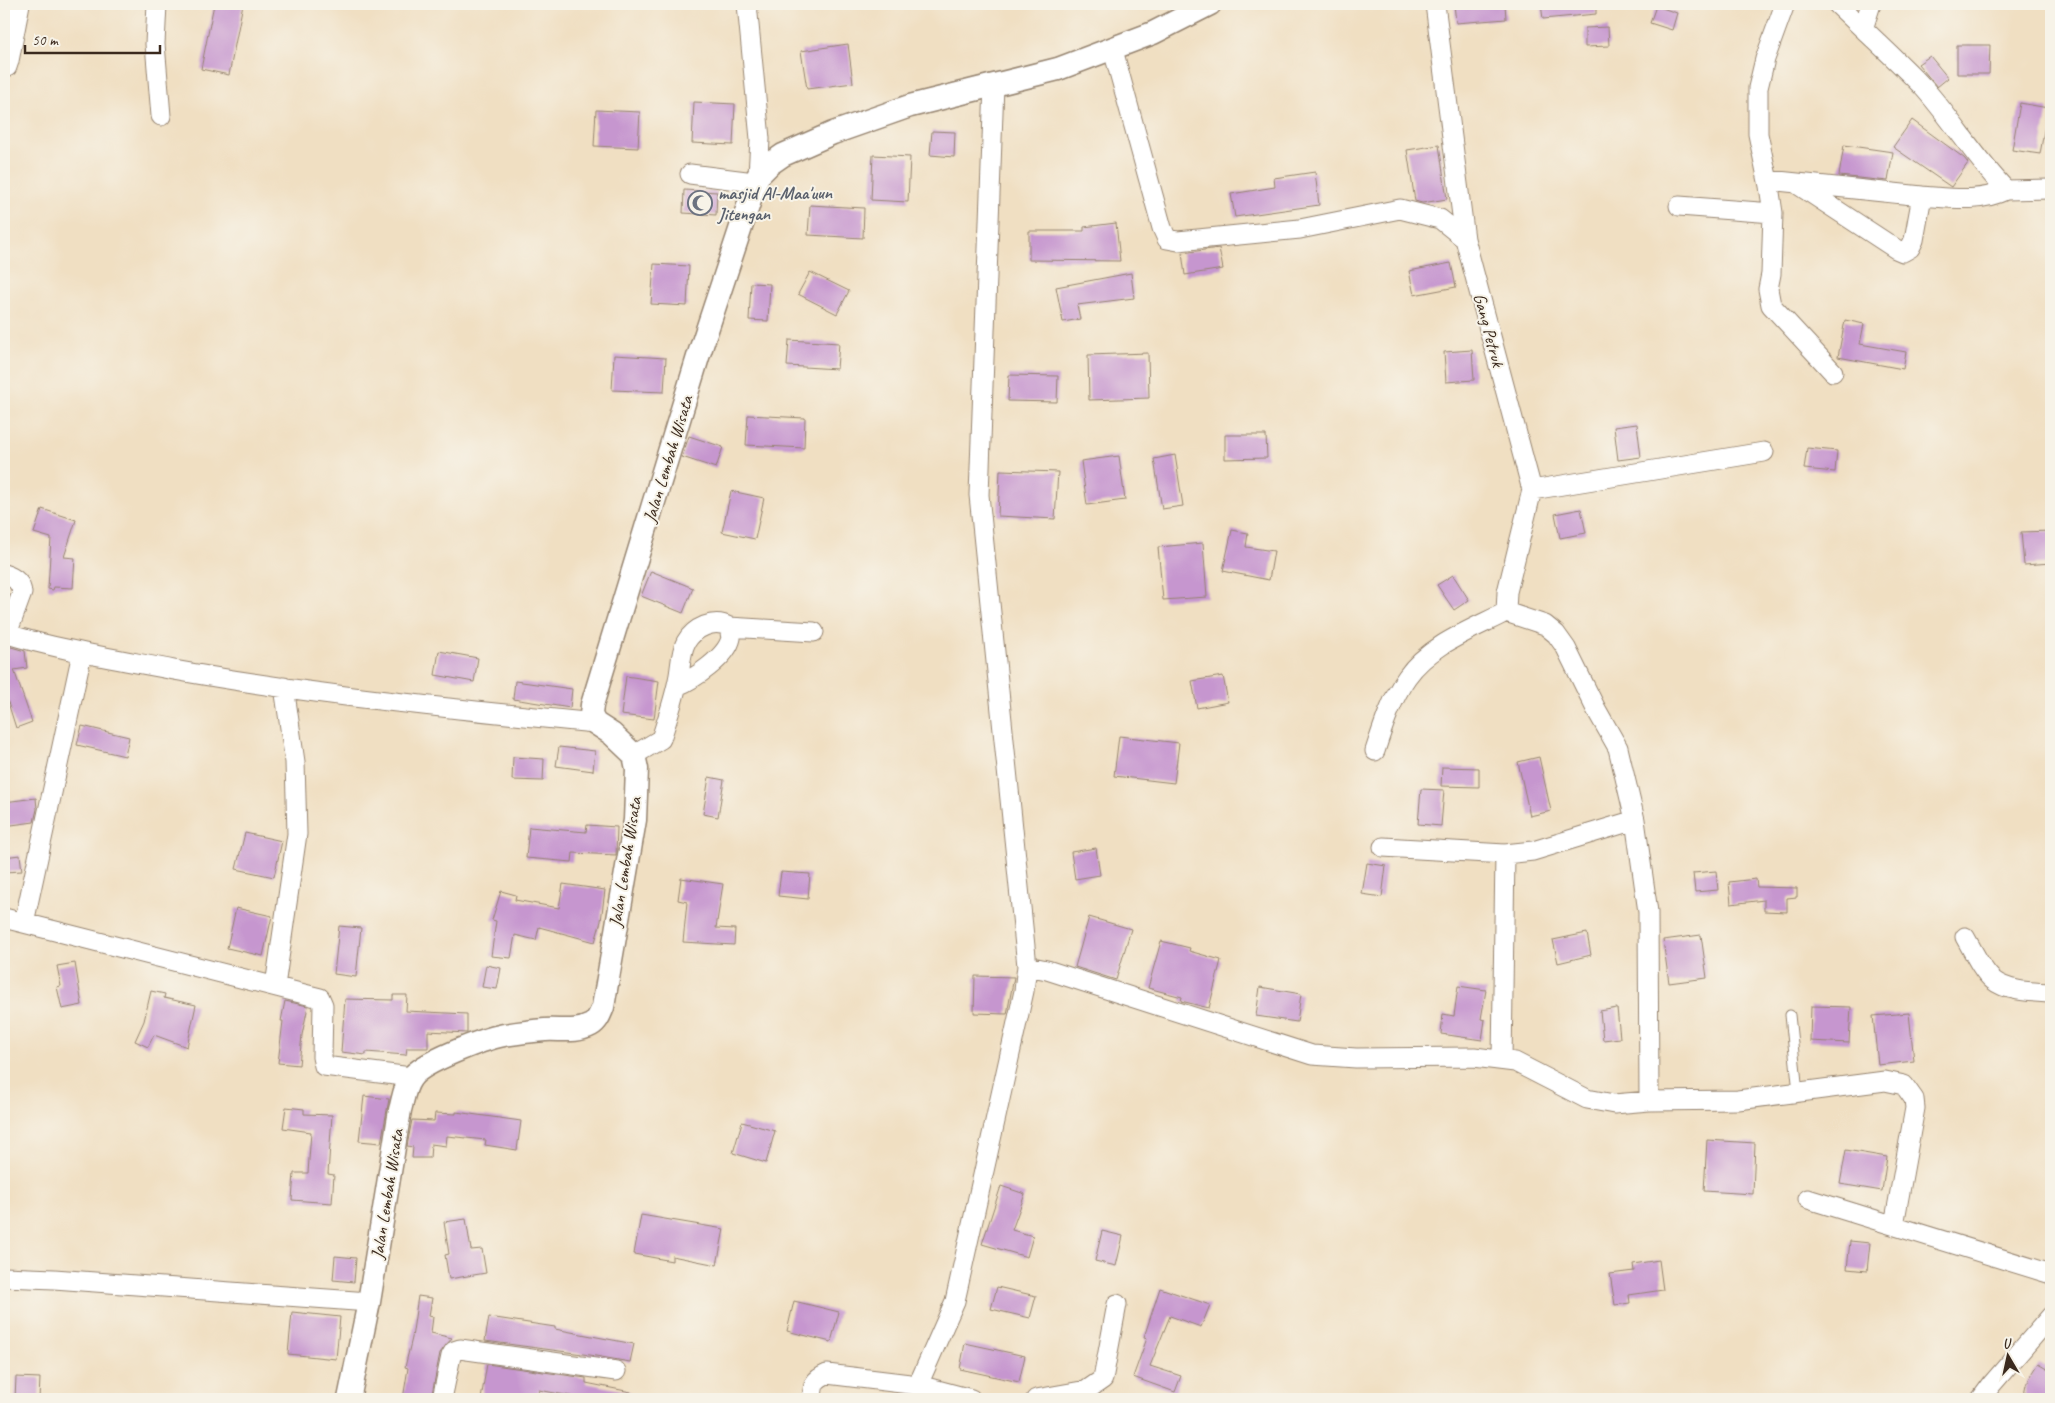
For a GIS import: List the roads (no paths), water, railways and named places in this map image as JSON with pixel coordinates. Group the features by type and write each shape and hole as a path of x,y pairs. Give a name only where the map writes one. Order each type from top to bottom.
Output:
{"street":[{"path":"4,68 7,67 9,61 20,4"},
{"path":"157,4 155,44 161,116"},
{"path":"747,4 760,139 766,169"},
{"path":"690,174 766,169 833,133 910,106 1058,69 1113,50 1153,33 1210,4"},
{"name":"Gang Petruk","path":"1434,4 1466,239 1532,490 1507,592 1506,612"},
{"path":"1785,4 1765,59 1758,88 1758,134 1773,213 1771,274 1768,289 1771,306 1833,372"},
{"path":"1837,4 1922,86 1960,131 1992,176 2006,190"},
{"path":"1863,29 1871,4"},
{"path":"1113,50 1162,228 1167,239 1178,242 1300,230 1400,209 1440,218 1466,239"},
{"path":"918,1385 955,1301 1024,991 1027,966 979,495 994,85"},
{"path":"760,139 771,149 766,169"},
{"name":"Jalan Lembah Wisata","path":"595,723 591,715 592,705 698,357 766,169"},
{"path":"1768,180 1922,196 1975,198 1995,196 2006,190 2051,189"},
{"path":"1797,184 1903,252 1910,248 1914,240 1922,196"},
{"path":"1679,206 1773,213"},
{"path":"1532,490 1764,452"},
{"path":"4,574 17,580 22,593 5,634 82,653 238,681 435,707 595,723 612,734 634,755 661,739 677,686 686,643 692,634 707,624 814,632"},
{"path":"1375,751 1385,721 1407,677 1419,663 1442,646 1506,612 1545,625 1556,634 1566,648 1596,709 1614,737 1635,820 1648,912 1649,1101"},
{"path":"677,686 688,682 716,661 725,650 731,638 729,627"},
{"path":"24,923 82,653"},
{"path":"275,986 297,834 295,762 284,687"},
{"name":"Jalan Lembah Wisata","path":"349,1399 369,1302 404,1092 411,1077 424,1066 502,1035 546,1030 573,1030 592,1024 598,1018 603,1007 635,820 637,769 634,755"},
{"path":"1383,847 1505,854 1533,851 1635,820"},
{"path":"1502,1060 1505,854"},
{"path":"4,918 316,997 322,1002 322,1057 324,1066 411,1077"},
{"path":"1965,937 1993,981 2024,992 2051,993"},
{"path":"1027,966 1048,970 1312,1055 1356,1058 1474,1057 1515,1062 1587,1100 1614,1104 1649,1101 1738,1100 1885,1080 1904,1085 1914,1099 1915,1108 1894,1225"},
{"path":"1808,1199 2051,1274"},
{"path":"4,1277 369,1302"},
{"path":"1036,1399 1087,1390 1103,1379 1116,1304"},
{"path":"1981,1399 2051,1316"},
{"path":"442,1399 451,1356 454,1351 460,1349 616,1371"},
{"path":"812,1399 813,1384 818,1378 827,1374 918,1385 971,1399"}],"lane":[{"path":"1790,1016 1798,1092"}],"place":[{"name":"masjid Al-Maa'uun Jitengan","path":"700,203"}]}
